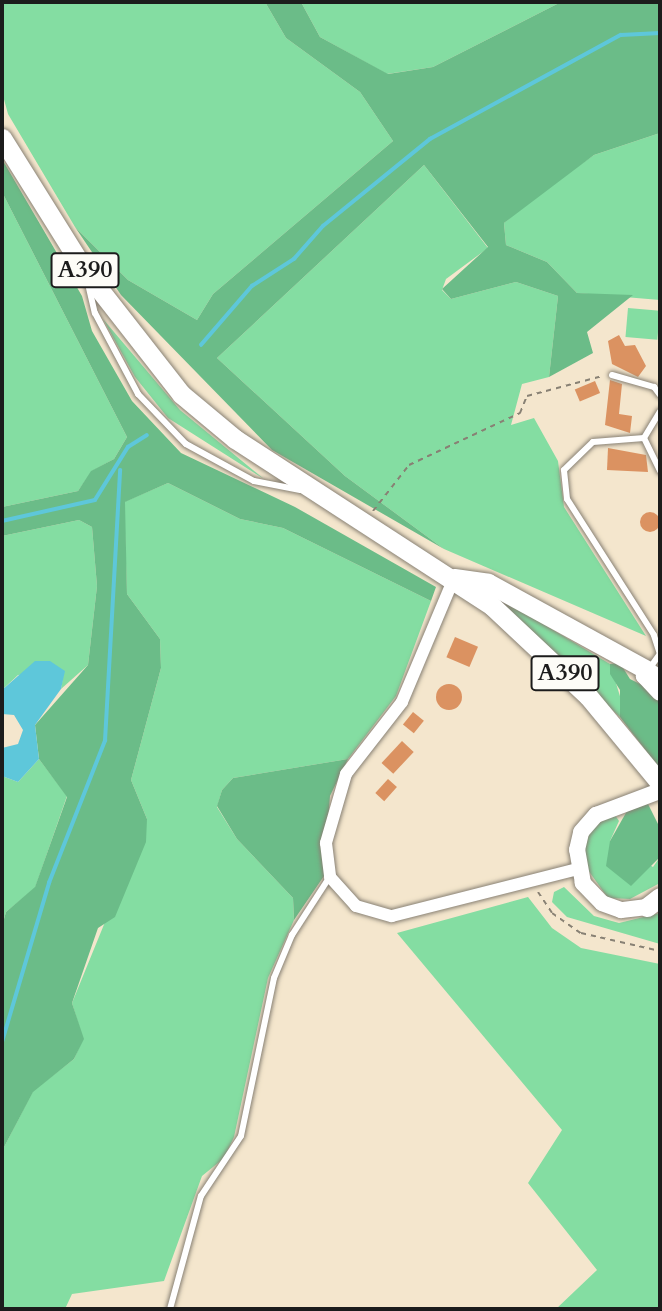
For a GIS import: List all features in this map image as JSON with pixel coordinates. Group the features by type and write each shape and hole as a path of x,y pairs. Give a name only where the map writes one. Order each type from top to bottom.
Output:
{"highway":[{"name":"A390","path":"2,138 85,271 181,394 234,439 454,578 561,668 660,783"},
{"path":"454,578 488,583 654,674"}],"street":[{"path":"454,578 402,702 346,774 326,843 330,877 356,906 392,916 578,869"},
{"path":"654,674 646,684 660,693"},
{"path":"656,904 621,910 603,904 578,869 584,826 621,803 660,791"}],"lane":[{"path":"85,271 95,313 138,394 186,444 254,481 319,494"},
{"path":"612,375 654,387 660,396"},
{"path":"644,438 660,411"},
{"path":"644,438 660,471"},
{"path":"644,438 593,442 564,470 568,499 654,635 660,654 654,674"},
{"path":"170,1309 201,1196 241,1136 274,978 292,935 330,877"}],"path":[{"path":"365,524 409,465 520,414 527,396 612,375"},
{"path":"534,881 544,903 570,927 660,951"}],"green space":[{"path":"2,2 265,2 286,38 360,92 393,141 213,294 197,320 128,280 75,227 8,114 2,92"},
{"path":"265,2 301,2 320,37 388,74 433,67 561,2 660,2 660,133 594,155 504,223 506,245 547,262 577,293 633,295 587,332 593,353 549,377 558,296 516,282 451,299 442,289 488,247 424,165 217,358 345,476 444,549 272,450 121,295 75,227 128,280 197,320 213,294 393,141 360,92 286,38"},
{"path":"301,2 561,2 433,67 387,74 320,37"},
{"path":"660,133 660,300 577,293 547,262 506,245 504,223 538,194 594,155"},
{"path":"2,159 82,296 92,331 132,401 181,453 295,507 436,587 431,601 283,528 240,519 168,483 125,502 127,594 160,639 161,668 131,780 147,819 146,842 115,917 98,928 72,1003 84,1039 74,1059 33,1092 2,1151 2,926 6,912 35,887 67,797 39,759 35,725 88,665 97,586 92,527 79,520 2,536 2,507 78,491 91,471 114,459 127,437 2,192"},
{"path":"424,165 488,248 446,279 442,290 451,299 516,282 558,296 549,377 522,384 511,425 534,418 558,461 564,507 646,636 444,549 345,476 217,358"},
{"path":"2,192 127,437 114,459 92,471 78,491 2,507"},
{"path":"628,308 660,311 657,340 625,337"},
{"path":"103,319 180,410 264,479 168,418 135,377"},
{"path":"168,483 240,519 283,528 431,601 396,696 348,759 233,778 222,790 217,807 237,839 293,898 294,920 268,978 234,1137 224,1158 202,1176 164,1281 72,1294 65,1309 2,1309 2,1151 33,1091 74,1059 83,1039 72,1003 147,819 131,780 161,668 160,639 127,594 124,502"},
{"path":"79,520 92,527 97,586 88,665 61,689 64,671 18,675 2,690 2,536"},
{"path":"481,587 610,664 624,709 620,717"},
{"path":"620,663 630,679 660,694 660,769 620,717 620,690 610,674 610,664"},
{"path":"39,759 67,796 35,888 6,912 2,926 2,776 18,782"},
{"path":"348,759 330,796 324,876 294,920 293,898 237,839 217,806 222,790 233,778"},
{"path":"648,804 660,828 660,857 631,886 606,866 610,841 627,811"},
{"path":"613,812 619,821 610,841 653,867 660,857 660,883 630,899 608,898 583,863 583,841 596,821"},
{"path":"564,887 594,916 619,923 660,913 660,944 567,917 552,902 554,892"},
{"path":"528,897 552,928 581,948 660,964 660,1309 556,1309 597,1270 528,1183 562,1130 397,933"}],"water":[{"path":"35,661 50,661 65,671 61,689 35,725 39,759 18,782 2,776 2,748 18,744 23,730 14,715 2,714 2,690"}],"building":[{"path":"619,335 625,346 635,345 646,366 638,377 612,364 608,341"},
{"path":"610,380 622,384 619,414 632,416 630,433 605,425"},
{"path":"595,381 600,393 580,402 575,390"},
{"path":"608,448 646,455 648,472 607,470"},
{"path":"650,512 657,515 660,522 657,529 650,532 643,529 640,522 643,515"},
{"path":"455,637 478,647 469,667 446,657"},
{"path":"449,684 458,688 462,697 458,706 449,710 440,706 436,697 440,688"},
{"path":"413,712 424,721 414,733 403,724"},
{"path":"402,741 414,752 393,774 382,763"},
{"path":"388,779 397,787 384,801 375,793"}],"waterway":[{"path":"201,345 252,286 294,259 323,226 430,139 621,35 660,33"},
{"path":"2,521 95,500 128,447 147,435"},
{"path":"2,1042 49,883 105,741 120,470"}]}
